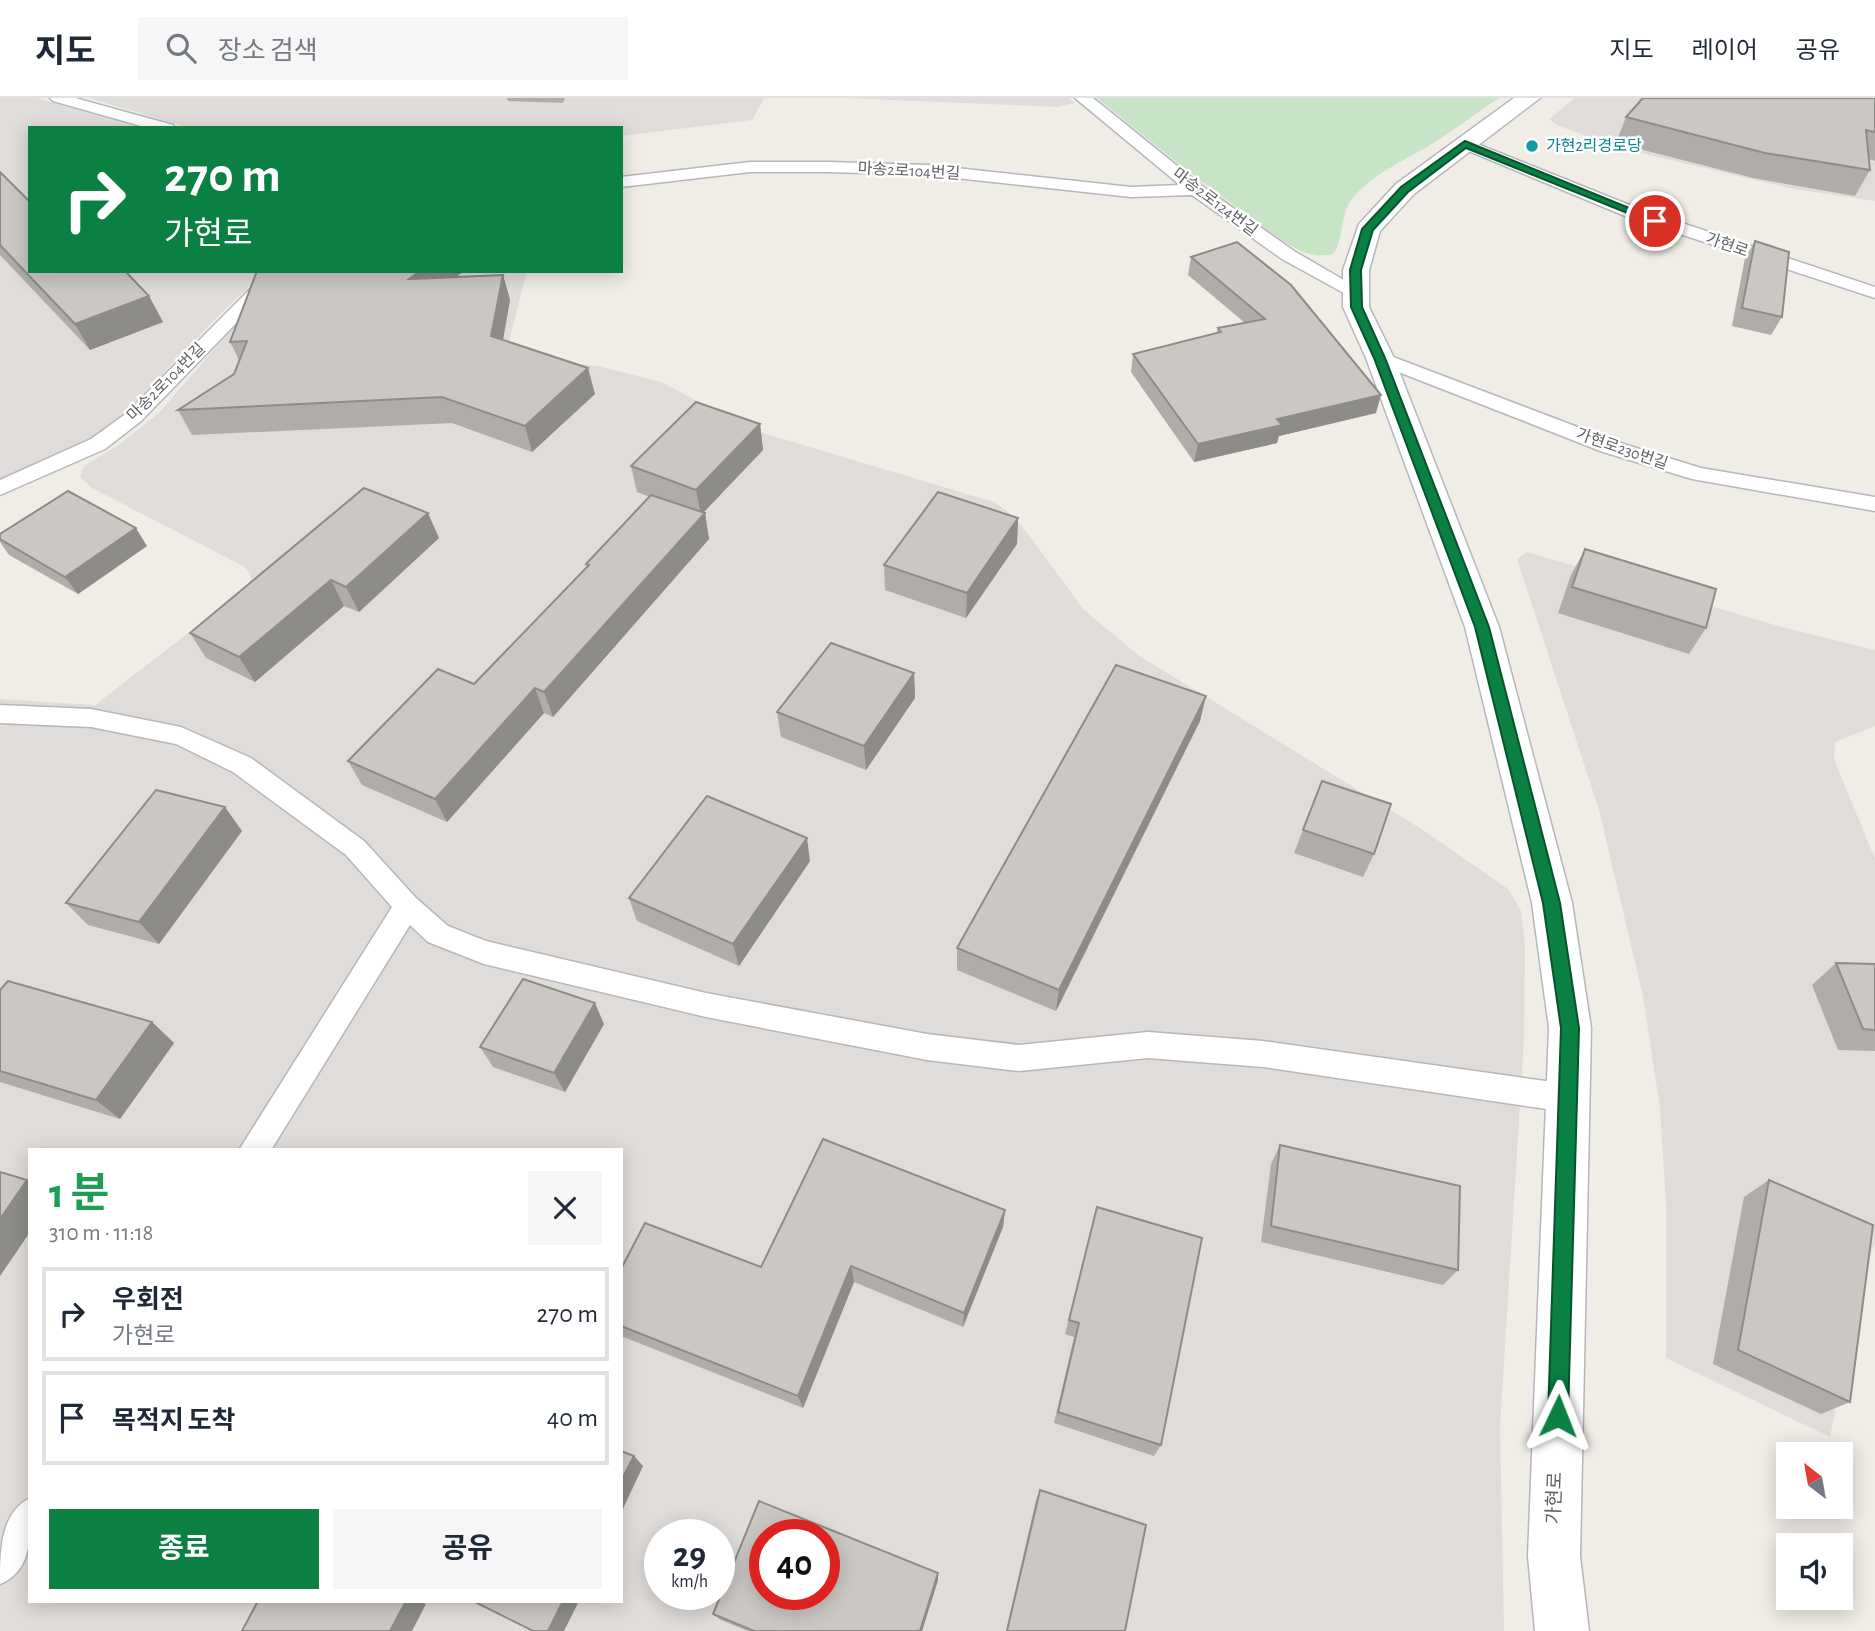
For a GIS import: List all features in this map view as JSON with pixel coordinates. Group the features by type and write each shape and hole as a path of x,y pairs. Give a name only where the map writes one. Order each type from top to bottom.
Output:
{"street":[{"name":"가현로","path":"1530,98 1405,190 1368,229 1356,270 1356,307 1380,358 1482,627 1552,903 1570,1028 1554,1556 1562,1631"}],"lane":[{"path":"58,98 160,126"},
{"name":"마송2로124번길","path":"1083,98 1196,190 1289,256 1357,293"},
{"name":"가현로","path":"1465,144 1631,212 1875,292"},
{"name":"마송2로104번길","path":"623,183 750,167 815,167 929,170 1131,192 1196,190"},
{"name":"마송2로104번길","path":"0,488 76,455 134,417 276,273"},
{"name":"가현로230번길","path":"1380,358 1611,447 1699,474 1875,504"},
{"path":"0,714 91,718 181,736 242,765 355,848 407,906 439,934 484,952 706,1005 927,1047 1019,1058 1148,1045 1263,1054 1567,1098"},
{"path":"255,1148 407,906"},
{"path":"0,1566 28,1519"}],"shaded area":[{"path":"0,98 37,98 132,126 28,126 28,273 264,273 221,313 121,417 85,443 0,482"},
{"path":"89,98 764,98 752,120 623,136 623,126 183,126"},
{"path":"845,98 1069,98 1075,103 1057,107"},
{"path":"1575,98 1875,98 1875,201 1794,189 1637,152 1557,125 1549,119"},
{"path":"286,273 526,273 504,361 598,366 661,382 753,430 994,502 1011,514 1029,535 1083,609 1138,655 1423,830 1508,889 1521,911 1525,946 1524,1039 1500,1426 1504,1631 0,1631 0,699 95,705 248,587 251,576 245,567 92,488 80,477 84,466 119,445 160,412 240,319"},
{"path":"1527,552 1785,628 1875,650 1875,726 1835,742 1834,759 1875,859 1875,1244 1862,1273 1830,1437 1666,1358 1666,1204 1660,1108 1643,996 1599,810 1517,559"}],"green space":[{"path":"1097,98 1499,98 1363,187 1346,210 1340,240 1333,254 1320,255 1298,250 1275,236"}],"building":[{"path":"1643,98 1875,98 1875,132 1866,130 1870,170 1765,153 1626,117"},
{"path":"0,172 28,200 28,273 127,273 149,296 75,324 0,245"},
{"path":"1755,241 1789,252 1782,317 1742,308"},
{"path":"1237,242 1291,285 1381,395 1277,419 1282,425 1198,444 1133,354 1221,332 1218,328 1265,319 1191,257"},
{"path":"256,273 417,273 409,279 503,275 491,336 588,368 525,426 442,397 178,410 234,374 247,341 230,342"},
{"path":"696,402 760,424 696,490 631,466"},
{"path":"364,488 428,513 346,587 331,580 239,657 190,633"},
{"path":"68,491 136,528 65,577 0,539 0,534"},
{"path":"938,492 1018,518 967,593 884,565"},
{"path":"651,495 705,513 544,692 535,688 435,799 348,761 438,669 474,684 589,565 586,564"},
{"path":"1585,549 1716,589 1706,628 1572,587"},
{"path":"831,643 914,673 864,746 777,712"},
{"path":"1116,665 1206,696 1059,990 957,948"},
{"path":"1322,781 1391,804 1374,854 1303,830"},
{"path":"156,790 225,807 139,922 66,903"},
{"path":"707,796 807,838 733,944 629,898"},
{"path":"1836,963 1875,964 1875,1030 1863,1029"},
{"path":"523,979 595,1003 554,1073 480,1047"},
{"path":"8,981 152,1022 96,1100 0,1071 0,990"},
{"path":"823,1139 1005,1210 964,1313 851,1266 798,1396 623,1327 623,1265 645,1223 761,1267"},
{"path":"1280,1145 1460,1186 1458,1270 1271,1226"},
{"path":"0,1172 27,1180 0,1219"},
{"path":"1769,1180 1873,1225 1850,1402 1738,1350"},
{"path":"1097,1207 1202,1238 1161,1445 1058,1412 1079,1323 1069,1320"},
{"path":"623,1452 634,1456 623,1477"},
{"path":"1040,1490 1146,1525 1125,1631 1007,1631"},
{"path":"759,1501 804,1519 752,1519"},
{"path":"749,1526 749,1610 840,1610 840,1534 938,1573 920,1631 754,1631 713,1614 715,1610 735,1610 735,1560"},
{"path":"257,1603 405,1603 390,1631 242,1631"},
{"path":"477,1603 562,1603 548,1631 533,1631"}],"place":[{"name":"가현2리경로당","path":"1532,146"}],"route":[{"path":"1558,1416 1570,1028 1552,903 1482,627 1380,358 1356,307 1356,270 1368,229 1405,190 1465,144 1655,221"}]}
